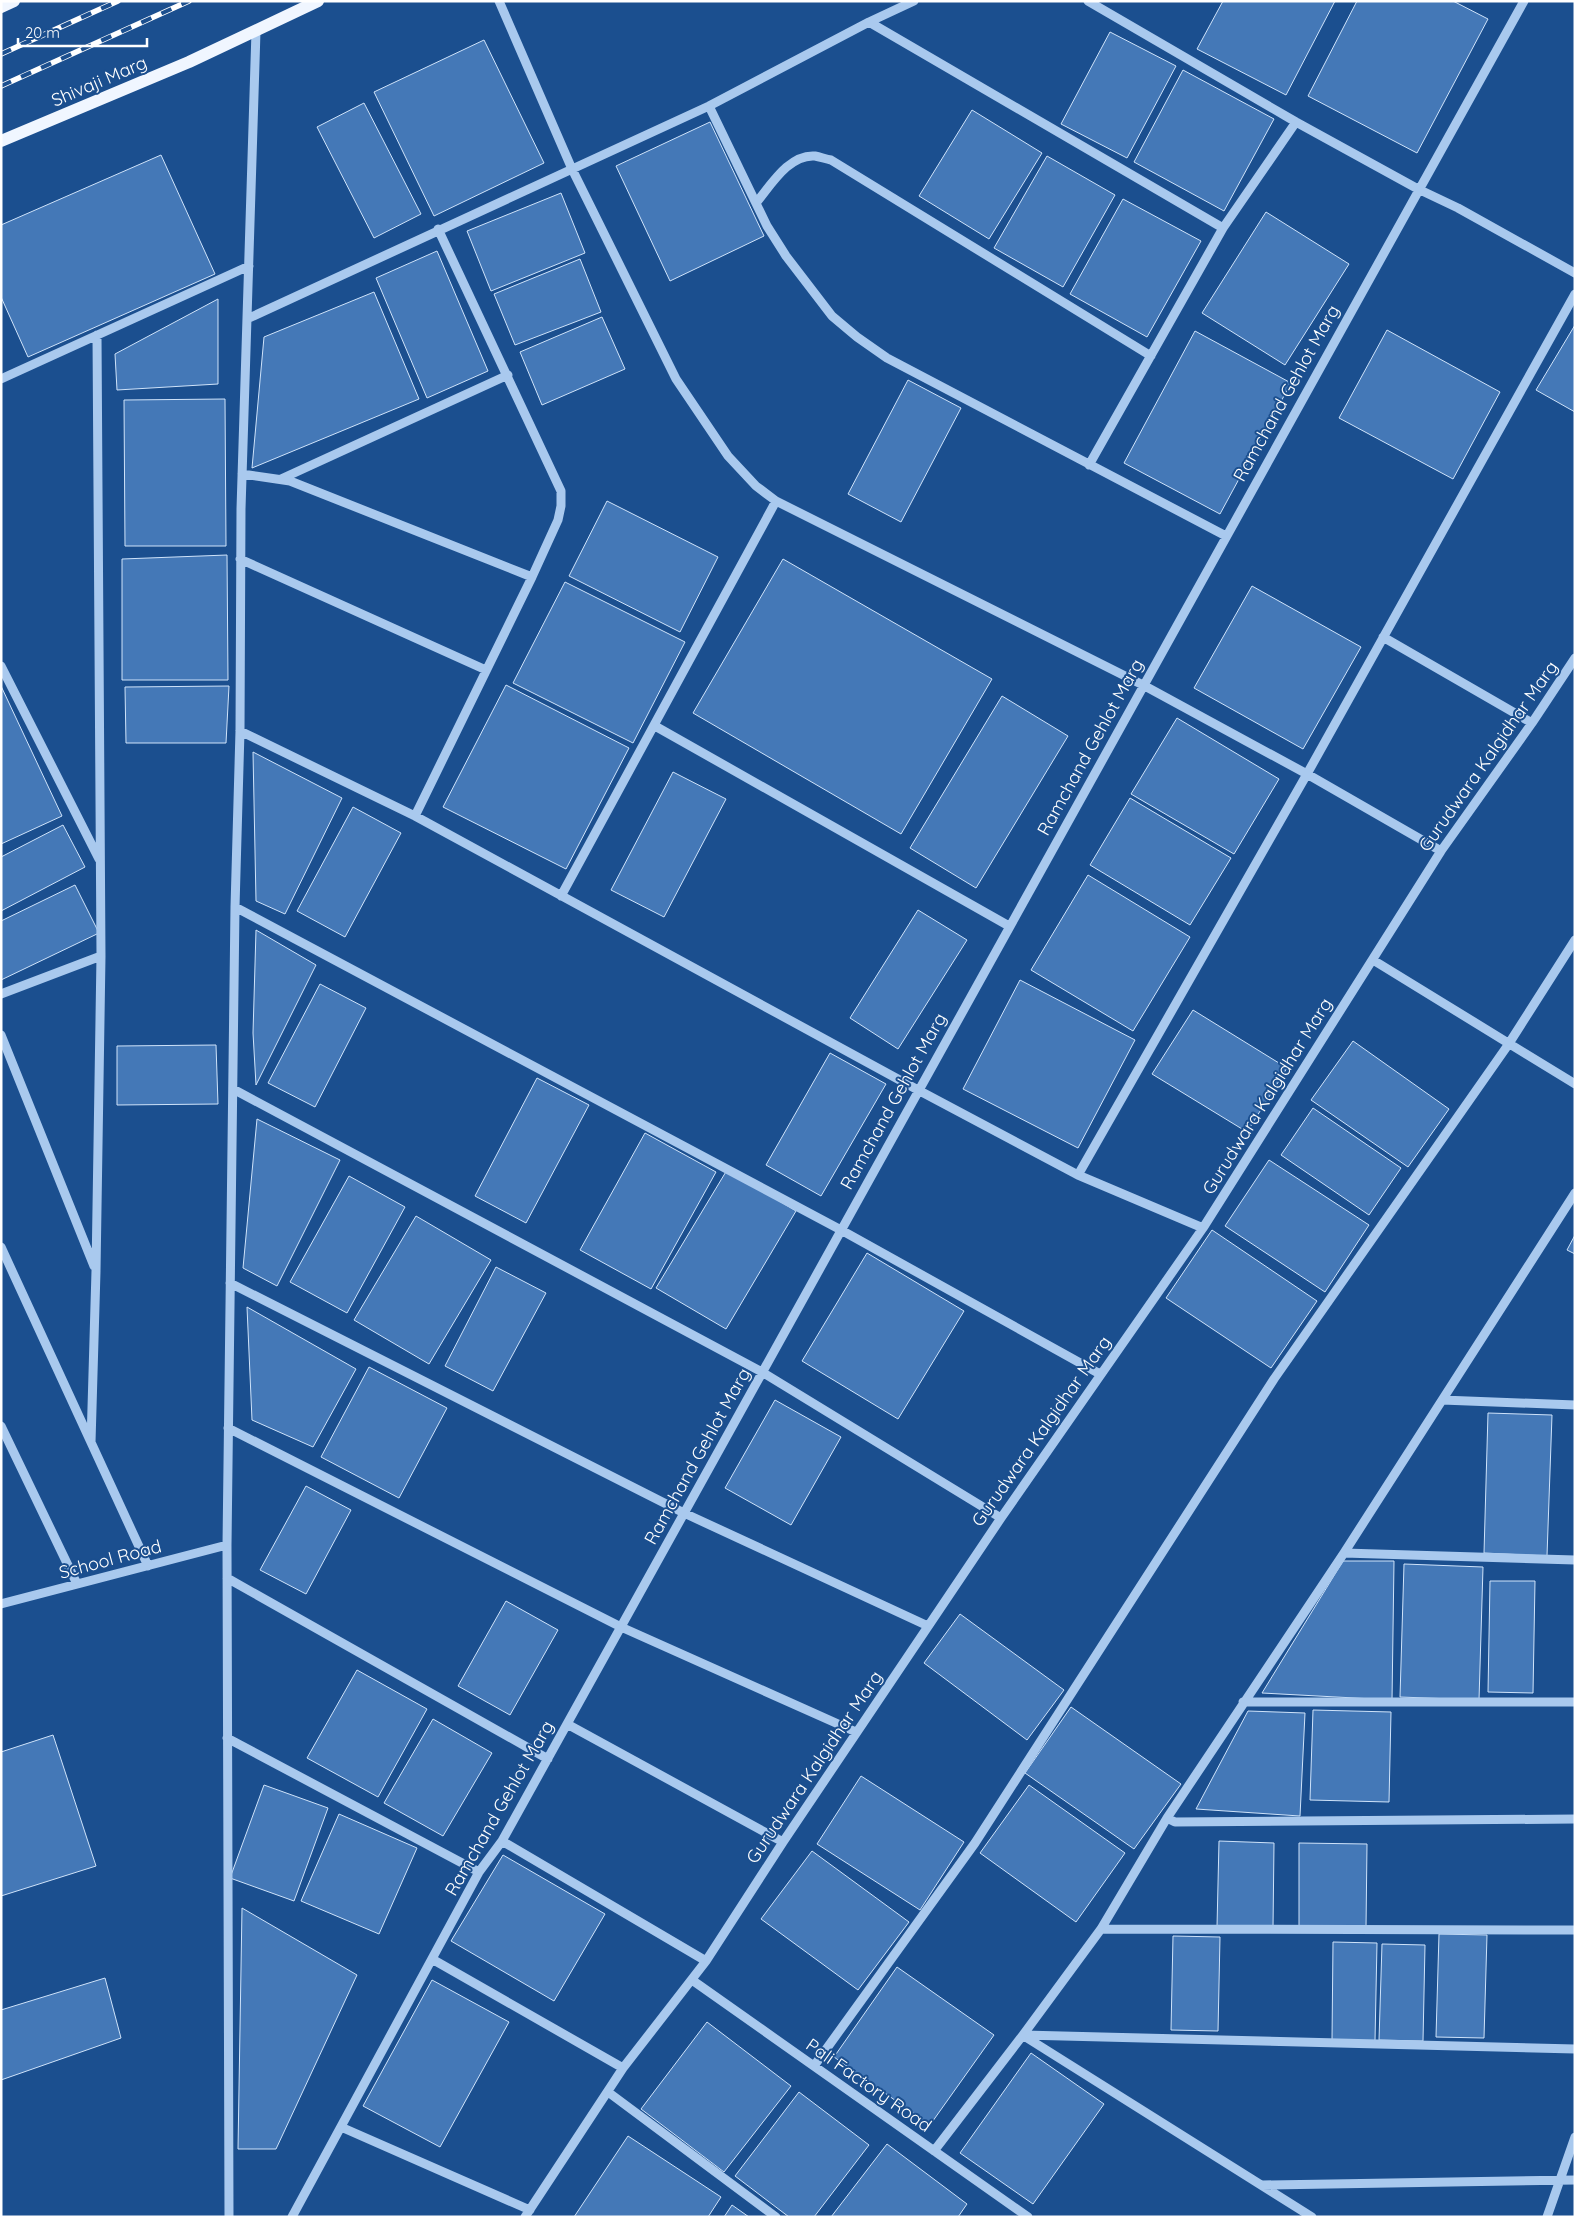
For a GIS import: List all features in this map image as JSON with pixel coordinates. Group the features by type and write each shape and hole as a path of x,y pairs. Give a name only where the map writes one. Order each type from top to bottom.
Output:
{"main road":[{"path":"1,7 14,1"},
{"name":"Shivaji Marg","path":"1,141 189,62 318,1"}],"street":[{"path":"499,1 572,169 676,379 728,456 756,486 776,501 1143,685 1307,774 1441,851"},
{"path":"247,319 438,229 709,106 868,22 914,1"},
{"path":"1088,1 1296,122 1575,273"},
{"name":"Ramchand Gehlot Marg","path":"292,2217 479,1872 502,1841 548,1759 1524,1"},
{"path":"868,22 1223,228"},
{"path":"229,2217 226,1545 235,907 240,731 240,559 256,31"},
{"path":"709,106 756,203 786,256 832,316 857,337 888,358 1226,536"},
{"path":"1089,465 1223,228 1296,122"},
{"path":"756,203 788,166 801,158 816,156 831,160 1151,356"},
{"path":"415,816 532,577 558,520 561,506 561,491 438,229"},
{"path":"1,379 249,266"},
{"path":"1078,1175 1307,774 1575,294"},
{"path":"91,1442 101,956 97,335"},
{"path":"280,479 508,375"},
{"path":"242,474 280,479 312,488 532,577"},
{"path":"561,896 776,501"},
{"path":"240,559 486,670"},
{"path":"1383,637 1532,723"},
{"name":"Gurudwara Kalgidhar Marg","path":"528,2213 623,2068 706,1961 856,1732 1001,1518 1204,1228 1441,851 1532,723 1575,658"},
{"path":"1,666 100,862"},
{"path":"655,726 1009,926"},
{"path":"240,731 415,816 1078,1175 1204,1228"},
{"path":"235,907 841,1230 1100,1374"},
{"path":"814,2066 975,1843 1274,1379 1508,1045 1575,940"},
{"path":"1,994 101,956"},
{"path":"1373,960 1508,1045 1575,1084"},
{"path":"1,1035 96,1271"},
{"path":"233,1089 762,1372 1001,1518"},
{"path":"934,2151 1101,1929 1167,1818 1344,1553 1575,1193"},
{"path":"1,1247 148,1566"},
{"path":"230,1283 684,1513 928,1626"},
{"path":"1442,1400 1575,1405"},
{"path":"1,1426 77,1584"},
{"path":"228,1428 621,1627 856,1732"},
{"name":"School Road","path":"1,1604 226,1545"},
{"path":"1344,1553 1575,1560"},
{"path":"226,1578 548,1759"},
{"path":"1243,1702 1575,1702"},
{"path":"567,1724 783,1842"},
{"path":"227,1738 479,1872"},
{"path":"1167,1818 1175,1822 1575,1819"},
{"path":"502,1841 706,1961"},
{"path":"1101,1929 1575,1930"},
{"path":"432,1959 623,2068"},
{"name":"Pali Factory Road","path":"692,1980 1028,2217"},
{"path":"1023,2035 1575,2049"},
{"path":"1023,2035 1312,2217"},
{"path":"608,2092 776,2217"},
{"path":"341,2127 528,2213"},
{"path":"1547,2217 1575,2137"},
{"path":"1262,2185 1575,2180"}],"building":[{"path":"1223,1 1335,1 1286,95 1197,49"},
{"path":"1357,1 1453,1 1488,19 1417,153 1308,96"},
{"path":"1110,32 1176,66 1127,158 1061,124"},
{"path":"484,40 544,163 434,216 374,92"},
{"path":"1183,70 1274,119 1224,211 1134,162"},
{"path":"364,103 421,214 374,238 317,127"},
{"path":"972,110 1042,153 989,239 919,196"},
{"path":"710,122 764,236 670,281 616,166"},
{"path":"161,155 215,274 28,357 1,297 1,225"},
{"path":"1047,156 1115,195 1063,287 994,248"},
{"path":"561,193 585,253 491,291 467,231"},
{"path":"1123,199 1201,241 1147,337 1070,294"},
{"path":"1266,212 1349,264 1285,365 1202,313"},
{"path":"437,251 488,371 427,398 376,278"},
{"path":"580,259 601,312 515,345 494,294"},
{"path":"374,292 419,399 252,468 264,337"},
{"path":"218,299 218,384 117,390 115,354"},
{"path":"602,317 625,369 542,405 520,352"},
{"path":"1575,325 1575,412 1536,390"},
{"path":"1387,330 1500,392 1453,479 1339,418"},
{"path":"1195,331 1291,383 1220,514 1124,463"},
{"path":"908,380 961,408 901,522 848,494"},
{"path":"225,399 226,546 125,546 124,400"},
{"path":"607,501 718,557 680,632 569,576"},
{"path":"227,555 228,680 122,680 122,559"},
{"path":"783,559 992,679 901,834 693,713"},
{"path":"565,582 685,642 633,743 513,683"},
{"path":"1252,586 1361,647 1303,749 1194,688"},
{"path":"506,685 629,748 566,869 443,807"},
{"path":"1,686 62,816 1,844"},
{"path":"229,686 226,743 126,743 125,687"},
{"path":"1002,696 1068,736 976,888 910,848"},
{"path":"1177,718 1279,779 1234,854 1131,794"},
{"path":"253,752 342,798 285,914 256,901"},
{"path":"673,772 726,799 664,917 611,890"},
{"path":"1130,798 1231,858 1190,925 1090,865"},
{"path":"353,807 401,833 345,937 297,911"},
{"path":"63,825 85,867 1,911 1,857"},
{"path":"1088,875 1190,937 1133,1031 1031,970"},
{"path":"75,885 99,933 1,980 1,921"},
{"path":"918,910 967,940 898,1049 850,1018"},
{"path":"256,930 316,965 256,1085 253,1033"},
{"path":"1020,980 1135,1040 1078,1148 963,1089"},
{"path":"320,984 366,1008 315,1107 268,1083"},
{"path":"1193,1010 1287,1068 1247,1132 1152,1074"},
{"path":"1353,1041 1449,1109 1408,1167 1311,1100"},
{"path":"216,1045 218,1104 117,1105 117,1046"},
{"path":"830,1053 886,1084 821,1196 766,1165"},
{"path":"537,1078 589,1105 526,1223 475,1196"},
{"path":"1313,1108 1401,1168 1369,1215 1281,1155"},
{"path":"257,1119 340,1160 277,1286 243,1268"},
{"path":"645,1133 716,1172 651,1289 580,1250"},
{"path":"1269,1160 1369,1225 1325,1292 1225,1226"},
{"path":"727,1170 796,1211 726,1329 656,1288"},
{"path":"349,1176 405,1207 347,1313 290,1282"},
{"path":"416,1216 491,1260 429,1364 354,1320"},
{"path":"1212,1230 1317,1301 1271,1368 1166,1298"},
{"path":"1575,1235 1575,1254 1567,1250"},
{"path":"867,1253 964,1311 898,1419 802,1361"},
{"path":"496,1267 546,1293 493,1391 445,1366"},
{"path":"247,1307 356,1369 313,1447 252,1420"},
{"path":"369,1367 447,1408 399,1498 321,1457"},
{"path":"775,1400 841,1437 791,1525 725,1488"},
{"path":"1488,1413 1552,1415 1547,1556 1484,1553"},
{"path":"306,1486 351,1510 306,1594 260,1570"},
{"path":"1343,1561 1394,1561 1392,1700 1262,1693"},
{"path":"1404,1564 1483,1567 1479,1700 1400,1697"},
{"path":"1490,1581 1535,1581 1533,1693 1488,1692"},
{"path":"506,1601 558,1630 510,1715 458,1686"},
{"path":"960,1614 1064,1690 1027,1740 924,1663"},
{"path":"357,1670 427,1709 378,1797 307,1758"},
{"path":"1071,1707 1181,1784 1134,1849 1025,1773"},
{"path":"1313,1710 1391,1712 1389,1802 1310,1800"},
{"path":"1248,1711 1305,1713 1300,1816 1196,1809"},
{"path":"433,1719 492,1753 443,1836 384,1803"},
{"path":"53,1735 96,1866 1,1896 1,1752"},
{"path":"861,1776 964,1842 920,1910 817,1844"},
{"path":"264,1785 328,1808 294,1901 230,1878"},
{"path":"1029,1785 1125,1853 1076,1922 980,1853"},
{"path":"339,1814 417,1848 379,1934 301,1901"},
{"path":"1219,1841 1274,1843 1273,1928 1217,1927"},
{"path":"1299,1843 1367,1844 1366,1928 1299,1927"},
{"path":"812,1851 909,1922 858,1990 761,1919"},
{"path":"503,1855 605,1914 554,2001 451,1941"},
{"path":"242,1908 357,1975 276,2149 238,2149"},
{"path":"1439,1934 1487,1935 1484,2038 1436,2037"},
{"path":"1173,1936 1220,1937 1218,2031 1171,2030"},
{"path":"1333,1942 1377,1943 1375,2041 1332,2040"},
{"path":"1382,1944 1425,1945 1423,2041 1379,2040"},
{"path":"897,1967 994,2035 930,2125 834,2057"},
{"path":"105,1978 121,2038 1,2080 1,2010"},
{"path":"432,1980 509,2022 440,2147 363,2106"},
{"path":"707,2022 791,2086 724,2172 641,2109"},
{"path":"1031,2053 1104,2104 1033,2204 960,2153"},
{"path":"799,2092 869,2145 814,2217 789,2217 735,2176"},
{"path":"628,2136 721,2197 708,2217 574,2217"},
{"path":"887,2144 967,2204 958,2217 831,2217"},
{"path":"732,2205 749,2217 724,2217"}],"railway":[{"path":"1,54 118,1"},
{"path":"1,86 189,1"}]}
